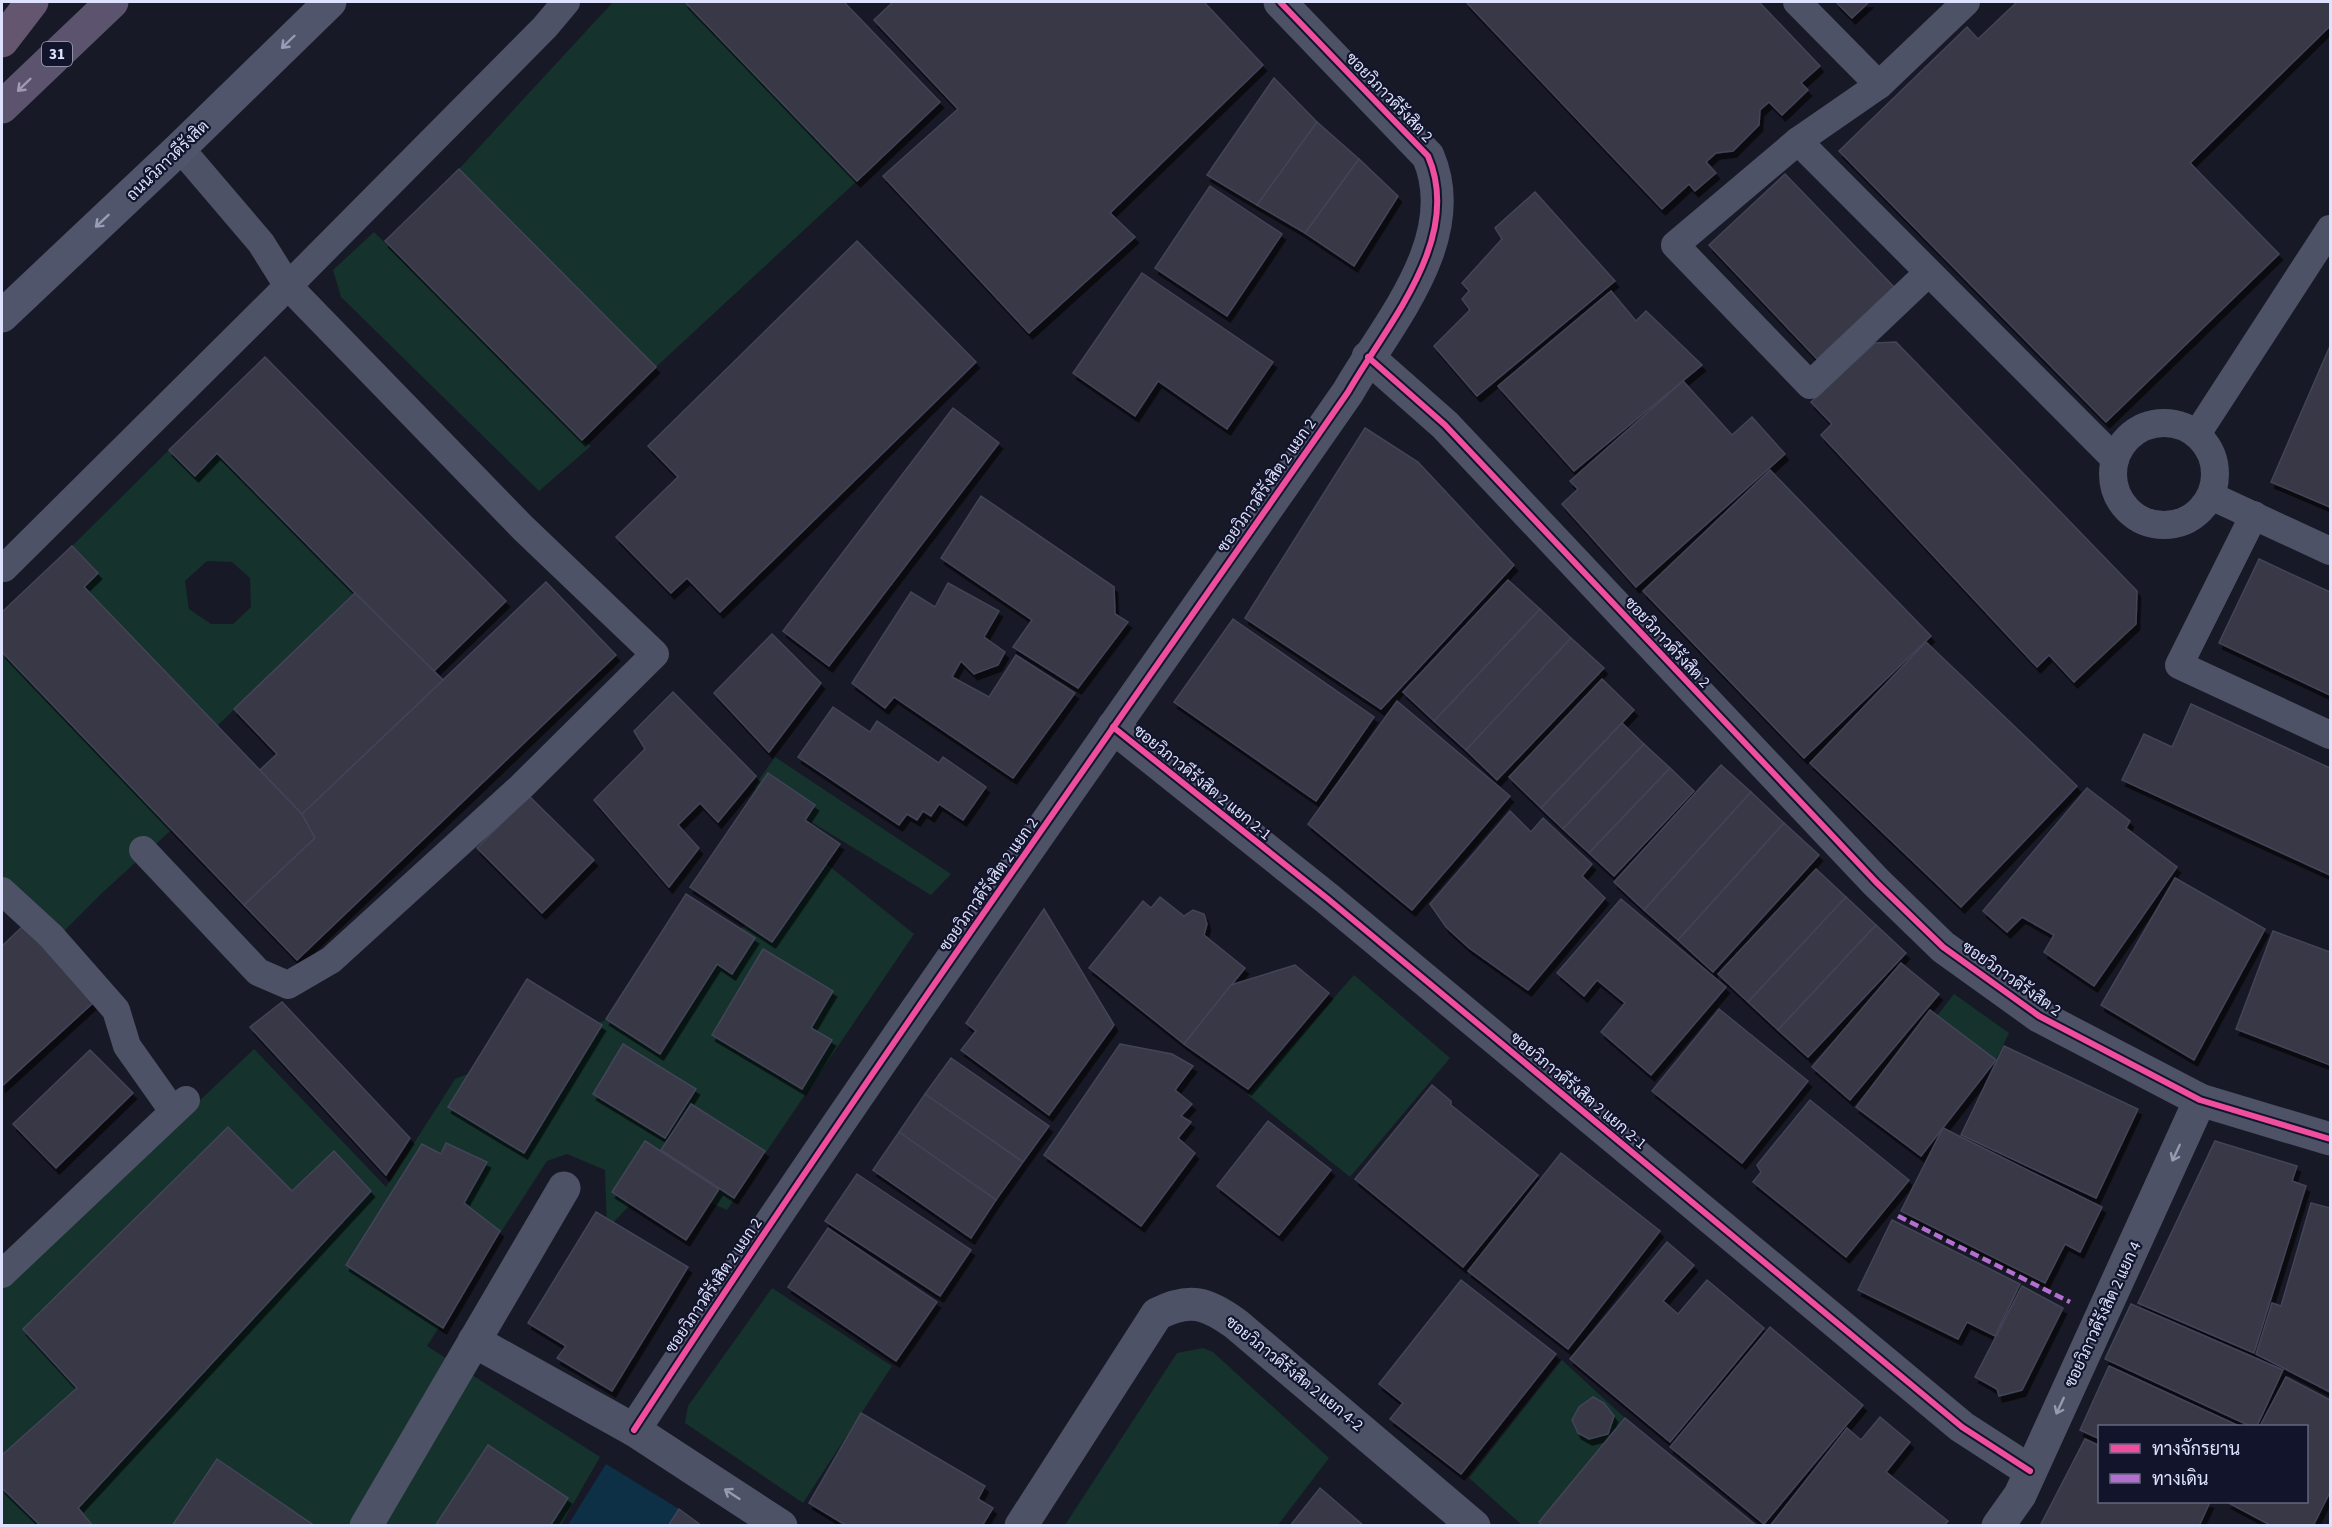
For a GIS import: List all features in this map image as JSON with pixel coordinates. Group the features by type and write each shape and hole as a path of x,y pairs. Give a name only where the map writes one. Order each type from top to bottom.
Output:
{"highway":[{"path":"2,7 8,2"},
{"path":"2,41 32,2"},
{"name":"31","path":"2,107 112,2"}],"main road":[{"name":"ถนนวิภาวดีรังสิต","path":"2,316 330,2"}],"street":[{"name":"ซอยวิภาวดีรังสิต 2","path":"1280,2 1428,156 1436,174 1438,219 1427,256 1387,332 1368,357 1445,425 1876,882 1943,947 2039,1016 2200,1100 2331,1139"},
{"name":"ซอยวิภาวดีรังสิต 2 แยก 2","path":"634,1430 861,1090 1348,392 1368,357"},
{"name":"ซอยวิภาวดีรังสิต 2 แยก 2-1","path":"1113,727 1328,899 1962,1427 2030,1471"},
{"name":"ซอยวิภาวดีรังสิต 2 แยก 4","path":"1998,1526 2020,1495 2200,1100"},
{"path":"366,1526 564,1188"},
{"name":"ซอยวิภาวดีรังสิต 2 แยก 4-2","path":"1021,1526 1157,1314 1176,1304 1198,1304 1216,1310 1236,1324 1418,1476 1474,1526"},
{"path":"474,1341 634,1430 781,1526"}],"lane":[{"path":"4,568 288,286 545,27 566,2"},
{"path":"1797,2 1879,85"},
{"path":"1928,273 1810,384 1675,245 1798,141 1879,85 1966,2"},
{"path":"1798,141 2115,459"},
{"path":"143,850 258,972 288,985 331,960 340,952 521,787 655,654 524,528 288,286 261,243 180,148"},
{"path":"2197,434 2331,229"},
{"path":"2166,423 2183,426 2197,434 2208,447 2215,462 2216,479 2211,496 2202,510 2188,520 2172,525 2154,525 2139,519 2125,508 2116,492 2113,476 2115,459 2122,444 2134,432 2150,425 2166,423"},
{"path":"2211,496 2331,551"},
{"path":"2254,515 2179,665 2331,735"},
{"path":"2,891 51,936 116,1010 127,1046 179,1105 2,1274"}],"green space":[{"path":"613,2 685,2 857,181 656,367 459,169"},
{"path":"374,232 582,440 591,446 539,491 341,297 333,270"},
{"path":"169,450 195,475 217,453 355,593 217,726 84,587 98,573 72,546","holes":["207,561 232,562 250,578 251,607 233,624 211,624 189,609 185,581"]},
{"path":"2,641 179,823 62,933 2,881"},
{"path":"775,757 951,874 931,895 754,787"},
{"path":"823,861 914,934 727,1210 655,1179 607,1229 605,1170 567,1154 547,1161 427,1346 600,1457 561,1525 2,1526 2,1288 254,1049 386,1187 455,1079 619,1015 726,941"},
{"path":"1354,975 1450,1058 1350,1177 1248,1095"},
{"path":"1954,994 2009,1033 1996,1060 1937,1016"},
{"path":"772,1288 892,1366 803,1503 685,1423 688,1406"},
{"path":"1203,1348 1213,1352 1329,1458 1278,1525 1065,1525 1177,1353"},
{"path":"1562,1360 1625,1418 1542,1525 1522,1525 1469,1478"}],"water":[{"path":"606,1464 679,1509 668,1525 568,1525"}],"building":[{"path":"685,2 844,2 940,102 857,181"},
{"path":"893,2 1204,2 1263,65 1110,213 1135,237 1029,333 883,176 958,109 874,20"},
{"path":"1466,2 1759,2 1820,66 1801,83 1808,90 1782,115 1769,102 1760,110 1759,125 1733,151 1716,153 1706,162 1716,173 1695,191 1689,184 1662,209"},
{"path":"1836,2 1869,2 1852,18"},
{"path":"2017,2 2330,2 2330,26 2190,163 2279,254 2106,422 1839,151 1967,27 1978,39"},
{"path":"1274,78 1317,122 1257,205 1207,175"},
{"path":"1317,122 1359,159 1305,233 1257,205"},
{"path":"1359,159 1398,196 1354,266 1305,233"},
{"path":"459,169 656,367 582,440 385,241"},
{"path":"1785,174 1894,287 1817,359 1709,245"},
{"path":"1210,186 1282,234 1227,316 1155,268"},
{"path":"1535,192 1615,281 1477,396 1434,346 1470,310 1462,299 1469,291 1462,283 1502,239 1495,228"},
{"path":"857,241 976,362 720,612 687,578 671,593 616,537 678,477 648,446"},
{"path":"1142,273 1273,362 1227,429 1158,381 1135,416 1073,373"},
{"path":"1611,291 1636,321 1646,311 1702,365 1574,471 1498,386"},
{"path":"1896,342 2137,591 2136,624 2074,682 2049,655 2037,667 1821,435 1832,424 1811,402 1875,343"},
{"path":"2330,346 2330,507 2271,482"},
{"path":"265,357 506,601 433,672 217,453 195,476 169,450"},
{"path":"1683,381 1732,435 1752,417 1785,454 1636,587 1562,504 1578,489 1570,481"},
{"path":"953,408 999,443 829,666 783,631"},
{"path":"1365,428 1418,462 1514,565 1381,709 1245,618"},
{"path":"1770,470 1931,636 1804,758 1643,591"},
{"path":"981,496 1114,587 1115,614 1128,622 1078,688 1013,647 1032,620 941,558"},
{"path":"72,546 98,573 84,587 302,814 315,838 244,905 2,652 2,612"},
{"path":"2259,559 2330,592 2330,695 2219,643"},
{"path":"1508,580 1540,609 1434,721 1403,692"},
{"path":"546,582 616,655 297,960 244,905 315,838 302,814"},
{"path":"948,583 999,611 984,637 1005,652 998,665 974,674 961,661 952,677 989,697 1016,655 1075,693 1013,778 894,697 885,708 852,683 911,592 935,607"},
{"path":"355,593 443,680 302,814 260,770 277,754 234,709"},
{"path":"1540,609 1571,638 1466,750 1434,721"},
{"path":"1233,619 1374,717 1316,801 1174,702"},
{"path":"772,634 821,683 769,752 714,693"},
{"path":"1571,638 1604,668 1497,780 1466,750"},
{"path":"1926,642 2077,786 1961,907 1810,763"},
{"path":"1602,679 1634,710 1541,808 1509,777"},
{"path":"673,692 756,776 718,822 700,803 678,825 699,848 669,887 594,800 645,749 634,731"},
{"path":"1397,701 1510,796 1412,910 1308,824"},
{"path":"2191,704 2330,768 2330,875 2122,780 2144,734 2172,747"},
{"path":"833,707 870,732 877,721 939,763 943,757 986,787 963,820 939,804 931,816 923,811 917,820 907,814 899,825 798,757"},
{"path":"1622,723 1644,744 1563,829 1541,808"},
{"path":"1644,744 1670,768 1589,853 1563,829"},
{"path":"1721,765 1751,792 1644,910 1614,882"},
{"path":"1670,768 1694,791 1614,876 1589,853"},
{"path":"768,773 815,805 805,820 840,844 772,942 690,887"},
{"path":"2087,788 2130,821 2126,828 2177,867 2094,986 2044,952 2054,935 2022,917 2007,932 1983,911"},
{"path":"1751,792 1784,823 1678,940 1644,910"},
{"path":"529,796 594,860 542,913 477,848"},
{"path":"1510,811 1531,832 1543,818 1592,864 1582,876 1605,898 1528,990 1469,948 1446,927 1430,904"},
{"path":"1784,823 1819,855 1713,972 1678,940"},
{"path":"1816,869 1846,897 1748,1002 1718,974"},
{"path":"2175,878 2265,929 2194,1060 2101,1005"},
{"path":"686,894 755,938 732,974 717,964 660,1054 606,1019"},
{"path":"1160,897 1184,916 1193,910 1204,914 1207,924 1204,935 1245,968 1184,1044 1089,968 1143,901 1151,908"},
{"path":"1846,897 1876,925 1778,1030 1748,1002"},
{"path":"1621,899 1726,987 1651,1075 1601,1032 1625,1003 1597,980 1584,996 1557,973"},
{"path":"1044,909 1114,1025 1049,1115 961,1050 976,1031 966,1023"},
{"path":"1876,925 1906,953 1808,1057 1778,1030"},
{"path":"23,926 94,1002 2,1086 2,946"},
{"path":"2273,931 2330,952 2330,1065 2236,1029"},
{"path":"763,949 833,991 811,1028 832,1040 802,1089 712,1035"},
{"path":"1901,963 1939,994 1850,1100 1812,1067"},
{"path":"1295,965 1329,993 1248,1089 1184,1044 1231,985"},
{"path":"527,979 602,1025 524,1153 448,1107"},
{"path":"282,1002 410,1138 386,1175 250,1027"},
{"path":"1719,1009 1808,1081 1742,1163 1652,1091"},
{"path":"1930,1010 1996,1060 1921,1156 1856,1107"},
{"path":"623,1044 696,1089 665,1138 593,1094"},
{"path":"1120,1044 1172,1054 1193,1066 1175,1090 1192,1104 1181,1116 1191,1122 1178,1138 1195,1153 1141,1226 1044,1155"},
{"path":"2004,1046 2138,1109 2096,1198 1961,1135"},
{"path":"90,1050 133,1093 56,1168 13,1124"},
{"path":"951,1058 1049,1126 1023,1162 925,1094"},
{"path":"1432,1085 1451,1101 1451,1105 1538,1175 1463,1267 1355,1179"},
{"path":"925,1094 1023,1162 996,1200 899,1132"},
{"path":"1810,1100 1909,1180 1846,1257 1753,1182 1761,1172 1757,1165"},
{"path":"691,1104 765,1151 734,1198 661,1150"},
{"path":"1268,1121 1331,1170 1279,1235 1217,1186"},
{"path":"228,1127 292,1191 334,1151 371,1191 78,1508 93,1526 41,1526 2,1488 2,1455 77,1388 23,1329"},
{"path":"1943,1128 2102,1207 2080,1252 2065,1244 2045,1283 1901,1211"},
{"path":"899,1132 996,1200 971,1238 873,1170"},
{"path":"645,1141 719,1189 686,1240 612,1192"},
{"path":"2215,1141 2297,1166 2292,1181 2306,1186 2254,1353 2138,1303"},
{"path":"446,1143 487,1162 464,1203 500,1231 443,1328 346,1265 422,1144 441,1154"},
{"path":"1561,1153 1660,1231 1568,1349 1468,1271"},
{"path":"857,1174 971,1250 940,1296 825,1221"},
{"path":"2311,1203 2330,1208 2330,1392 2256,1354 2272,1303 2281,1306"},
{"path":"596,1212 688,1267 612,1391 557,1358 566,1346 528,1323"},
{"path":"1892,1220 2020,1284 1995,1336 1967,1322 1958,1339 1858,1290"},
{"path":"828,1228 937,1302 896,1361 788,1287"},
{"path":"1667,1242 1694,1265 1663,1301 1678,1314 1707,1280 1764,1328 1670,1442 1570,1359"},
{"path":"1461,1280 1556,1354 1461,1474 1390,1419 1403,1403 1379,1384"},
{"path":"2022,1286 2063,1308 2022,1390 1999,1396 1997,1389 1975,1377"},
{"path":"2131,1304 2283,1370 2257,1425 2248,1425 2105,1359"},
{"path":"1770,1327 1863,1405 1764,1524 1670,1447"},
{"path":"2109,1366 2237,1425 2098,1425 2098,1438 2080,1430"},
{"path":"2286,1377 2330,1400 2330,1492 2313,1526 2272,1526 2229,1503 2308,1503 2308,1425 2261,1425"},
{"path":"1593,1397 1604,1403 1614,1416 1608,1434 1589,1439 1578,1433 1572,1420 1579,1407"},
{"path":"861,1413 985,1486 978,1499 993,1508 982,1526 847,1526 809,1503"},
{"path":"1880,1417 1910,1442 1886,1472 1948,1521 1944,1526 1770,1526 1847,1428 1861,1440"},
{"path":"1625,1418 1757,1526 1543,1526 1539,1522"},
{"path":"2085,1439 2098,1445 2098,1503 2210,1503 2199,1526 2040,1526"},
{"path":"488,1445 568,1498 550,1526 435,1526"},
{"path":"217,1459 315,1526 172,1526"},
{"path":"1320,1488 1364,1526 1290,1526"},
{"path":"679,1509 702,1526 668,1526"}],"marked path":[{"path":"1898,1216 2070,1302"}],"cycle path":[{"path":"634,1430 897,1038 1348,392 1416,280 1429,249 1436,218 1436,187 1428,156 1280,2"},
{"path":"1368,357 1445,425 1876,882 1943,947 2039,1016 2200,1100 2330,1139"},
{"path":"1113,727 1328,899 1962,1427 2030,1471"}]}
